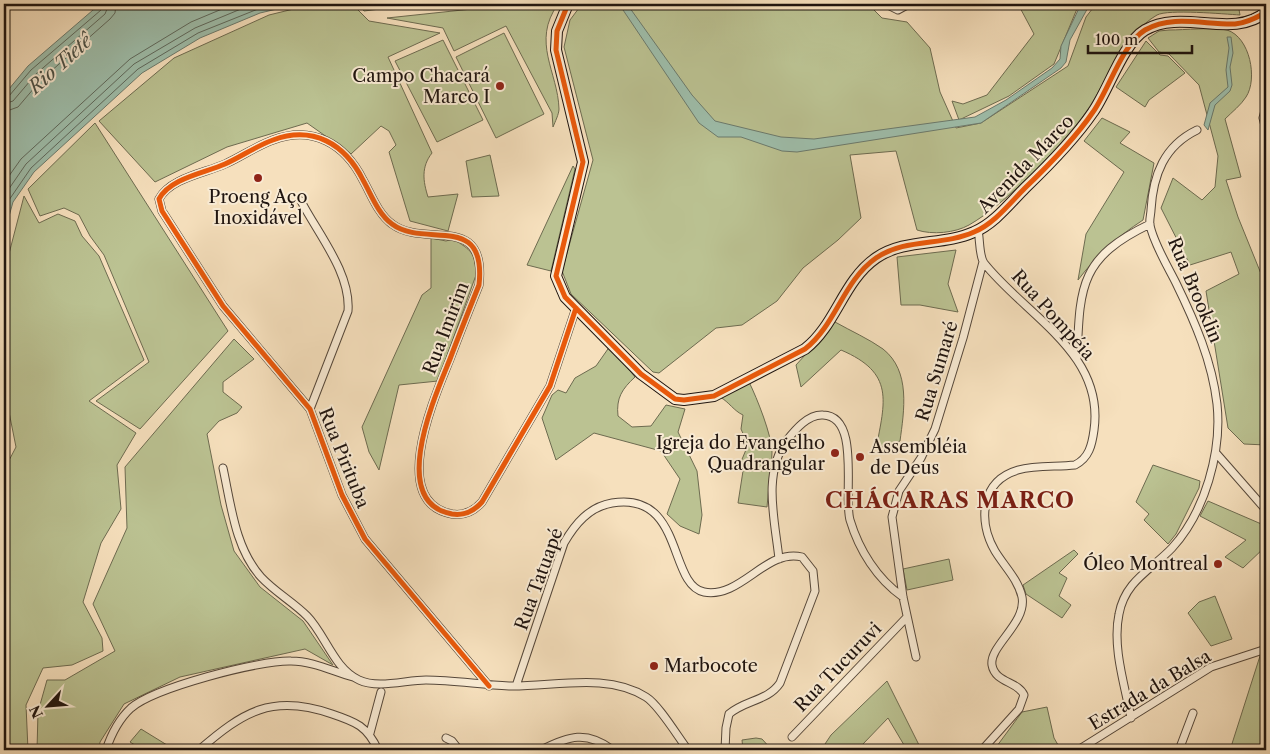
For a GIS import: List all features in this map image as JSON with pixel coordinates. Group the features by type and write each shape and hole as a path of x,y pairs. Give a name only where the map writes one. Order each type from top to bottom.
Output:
{"main road":[{"name":"Avenida Marco","path":"568,4 557,31 556,50 560,73 580,142 583,162 556,276 565,297 641,374 666,394 684,400 714,396 804,349 817,340 854,279 874,259 884,253 916,244 963,236 978,230 1026,187 1088,120 1118,65 1136,38 1145,30 1170,21 1245,22 1265,13"}],"street":[{"path":"886,4 898,10 909,4"},
{"path":"1265,13 1266,34"},
{"path":"1266,107 1263,118 1266,130"},
{"name":"Rua Brooklin","path":"1131,718 1122,673 1118,639 1118,615 1134,581 1170,550 1183,534 1197,508 1216,453 1219,428 1217,402 1205,348 1197,326 1150,224 1152,193 1164,159 1181,138 1197,130"},
{"name":"Rua Imirim","path":"162,211 159,198 168,188 225,164 274,139 290,136 313,136 331,143 354,163 389,223 405,231 452,235 460,238 472,248 481,268 479,285 428,414 420,443 421,476 426,495 432,504 454,514 468,512 482,502 550,386 576,308"},
{"path":"301,201 344,279 349,303 348,312 310,409"},
{"name":"Rua Pirituba","path":"162,211 223,306 310,409 342,495 365,539 489,686"},
{"path":"1077,358 1080,302 1085,282 1092,269 1109,249 1129,234 1150,224"},
{"path":"978,230 983,262"},
{"name":"Rua Pompéia","path":"982,750 1019,709 1024,696 1020,689 997,675 992,666 995,655 1023,608 1022,598 1013,577 996,554 987,534 984,524 985,501 989,490 998,481 1017,470 1075,464 1086,457 1093,441 1096,417 1095,399 1088,377 1077,358 983,262"},
{"name":"Rua Sumaré","path":"916,657 903,597 892,525 894,506 899,491 921,458 936,429 961,347 983,262"},
{"path":"725,750 729,714 741,706 770,694 780,683 815,591 815,577 808,563 795,556 779,559 772,470 777,456 795,430 803,423 820,414 830,415 840,424 848,445 848,504 850,519 859,541 877,574 892,590 903,597"},
{"path":"1216,453 1266,510"},
{"path":"223,468 238,531 247,558 262,578 311,620 353,677"},
{"name":"Rua Tatuapé","path":"516,686 564,543 581,518 600,507 609,504 632,503 653,514 667,528 691,584 704,592 713,592 731,587 779,559"},
{"name":"Rua Tucuruvi","path":"792,737 907,617"},
{"name":"Estrada da Balsa","path":"1078,750 1211,667 1266,648"},
{"path":"106,750 125,715 140,702 171,689 218,675 289,661 307,662 370,683 438,680 489,686 516,686 591,682 636,692 653,703 688,750"},
{"path":"370,733 380,692"},
{"path":"199,750 237,720 251,712 288,704 300,705 337,715 370,733 378,750"},
{"path":"1179,750 1193,713"},
{"path":"541,750 564,740 582,737 602,742 613,750"},
{"path":"446,738 452,740 459,750"}],"shaded area":[{"path":"314,4 352,4 369,21 440,33 388,57 432,153 428,158 424,174 428,197 458,194 448,231 410,221 389,152 396,145 389,131 381,126 351,154 307,123 227,147 155,182 99,121 174,58 269,15"},
{"path":"358,4 420,4 364,11"},
{"path":"493,4 558,4 550,18 546,44 558,95 558,116 553,127 552,113 506,26 454,51 443,28 387,18 472,9"},
{"path":"582,4 868,4 882,18 907,22 930,48 940,92 956,128 981,123 1068,66 1086,17 1096,4 1238,4 1240,15 1172,12 1157,15 1145,23 1117,59 1086,112 1048,158 984,216 963,228 936,233 917,230 896,151 850,155 861,218 838,240 803,268 777,301 742,325 716,328 659,373 653,372 571,294 562,271 593,160 564,47 570,20"},
{"path":"1018,4 1079,4 1054,64 1009,96 959,120 952,101 963,104 987,95 1034,34"},
{"path":"1227,30 1235,34 1241,41 1250,59 1250,89 1242,103 1225,119 1241,177 1226,180 1238,217 1266,286 1266,445 1244,444 1228,428 1206,291 1239,274 1231,252 1190,265 1161,208 1173,178 1202,200 1215,187 1218,156 1199,85 1169,54 1159,52 1148,38 1159,31"},
{"name":"Campo Chacará Marco I","path":"504,33 544,114 496,138 456,57"},
{"path":"443,40 483,120 437,142 395,61"},
{"path":"1146,41 1160,55 1168,56 1185,73 1149,100 1145,107 1116,87"},
{"path":"1102,118 1130,132 1120,143 1154,163 1143,220 1108,247 1078,280 1086,234 1124,172 1084,141"},
{"path":"95,123 228,331 140,429 96,401 149,362 104,255 90,236 79,215 64,208 40,216 28,189"},
{"path":"490,155 499,196 472,197 466,161"},
{"path":"573,166 575,169 551,271 527,265"},
{"path":"24,196 39,223 58,214 75,221 82,236 99,256 144,360 89,401 136,433 117,465 121,509 101,543 83,602 102,638 103,651 72,665 43,668 26,705 28,750 4,750 4,470 16,447 9,412 4,404 4,273"},
{"path":"431,238 446,241 453,239 468,249 475,262 476,275 438,381 399,385 379,470 369,452 362,427 422,295 431,288"},
{"path":"956,250 948,284 958,312 920,305 901,305 897,257"},
{"path":"835,322 883,349 898,368 904,392 900,441 876,449 882,417 882,390 871,368 858,359 841,350 801,387 796,365"},
{"path":"234,339 254,359 223,382 223,392 242,407 237,413 219,421 207,434 221,505 234,551 260,587 303,621 333,665 305,649 180,677 124,704 100,742 99,750 37,750 38,712 47,680 65,680 115,651 93,604 127,528 125,467"},
{"path":"610,346 635,377 621,394 618,404 618,416 632,427 651,426 666,405 685,409 678,432 697,471 702,515 699,534 680,526 667,514 680,479 661,451 594,433 556,460 542,418 552,395 558,390 566,393 575,378 596,366"},
{"path":"749,382 764,417 770,437 772,452 767,507 738,503 743,471 740,464 748,445 741,429 743,415 720,397"},
{"path":"1153,465 1200,481 1199,488 1176,534 1168,544 1144,520 1149,514 1136,502"},
{"path":"1208,501 1266,526 1266,546 1243,568 1225,557 1246,540 1200,516"},
{"path":"1074,550 1078,554 1059,573 1067,578 1059,596 1071,605 1062,618 1026,594 1023,585"},
{"path":"949,559 953,580 907,590 903,569"},
{"path":"1215,596 1232,639 1211,646 1188,613 1199,602"},
{"path":"1266,655 1265,750 1230,750 1260,656"},
{"path":"887,681 921,749 907,750 888,718 863,744 867,750 821,750 831,735"},
{"path":"1047,707 1054,738 1061,750 994,750 1022,712"},
{"path":"141,729 167,745 163,750 143,750 130,742"},
{"path":"762,739 772,750 743,750 742,740"}],"water":[{"name":"Rio Tietê","path":"100,4 298,4 260,13 200,38 142,73 34,172 13,202 4,234 4,95 28,66"},
{"path":"619,4 627,4 692,95 715,121 781,137 814,139 975,117 1006,100 1052,68 1060,59 1061,46 1081,4 1090,4 1070,40 1066,62 1061,68 981,123 797,152 782,151 741,137 718,137 699,123"},
{"path":"1227,37 1231,37 1233,53 1230,67 1232,85 1230,91 1215,105 1208,130 1204,125 1210,103 1228,87 1226,70 1229,48"}],"cycle path":[{"path":"568,4 557,31 556,50 583,162 556,276 565,297 641,374 675,399 684,400 714,396 805,349 825,328 855,279 876,258 899,247 962,236 974,232 995,219 1078,132 1099,103 1116,68 1130,45 1145,30 1156,25 1178,21 1235,24 1263,14"},
{"path":"489,686 365,539 342,495 310,409 223,306 162,211 159,199 164,192 179,181 225,164 267,142 288,136 314,137 326,141 347,156 356,167 379,209 392,224 406,231 451,236 464,240 473,248 479,262 479,285 427,420 421,445 419,469 422,490 433,505 452,514 469,512 482,502 550,386 576,308"}],"place":[{"name":"Campo Chacará Marco I","path":"500,86"},
{"name":"Proeng Aço Inoxidável","path":"258,178"},
{"name":"Igreja do Evangelho Quadrangular","path":"835,453"},
{"name":"Assembléia de Deus","path":"860,457"},
{"name":"Óleo Montreal","path":"1218,564"},
{"name":"Marbocote","path":"654,666"}],"district":[{"name":"CHÁCARAS MARCO","path":"950,500"}]}
